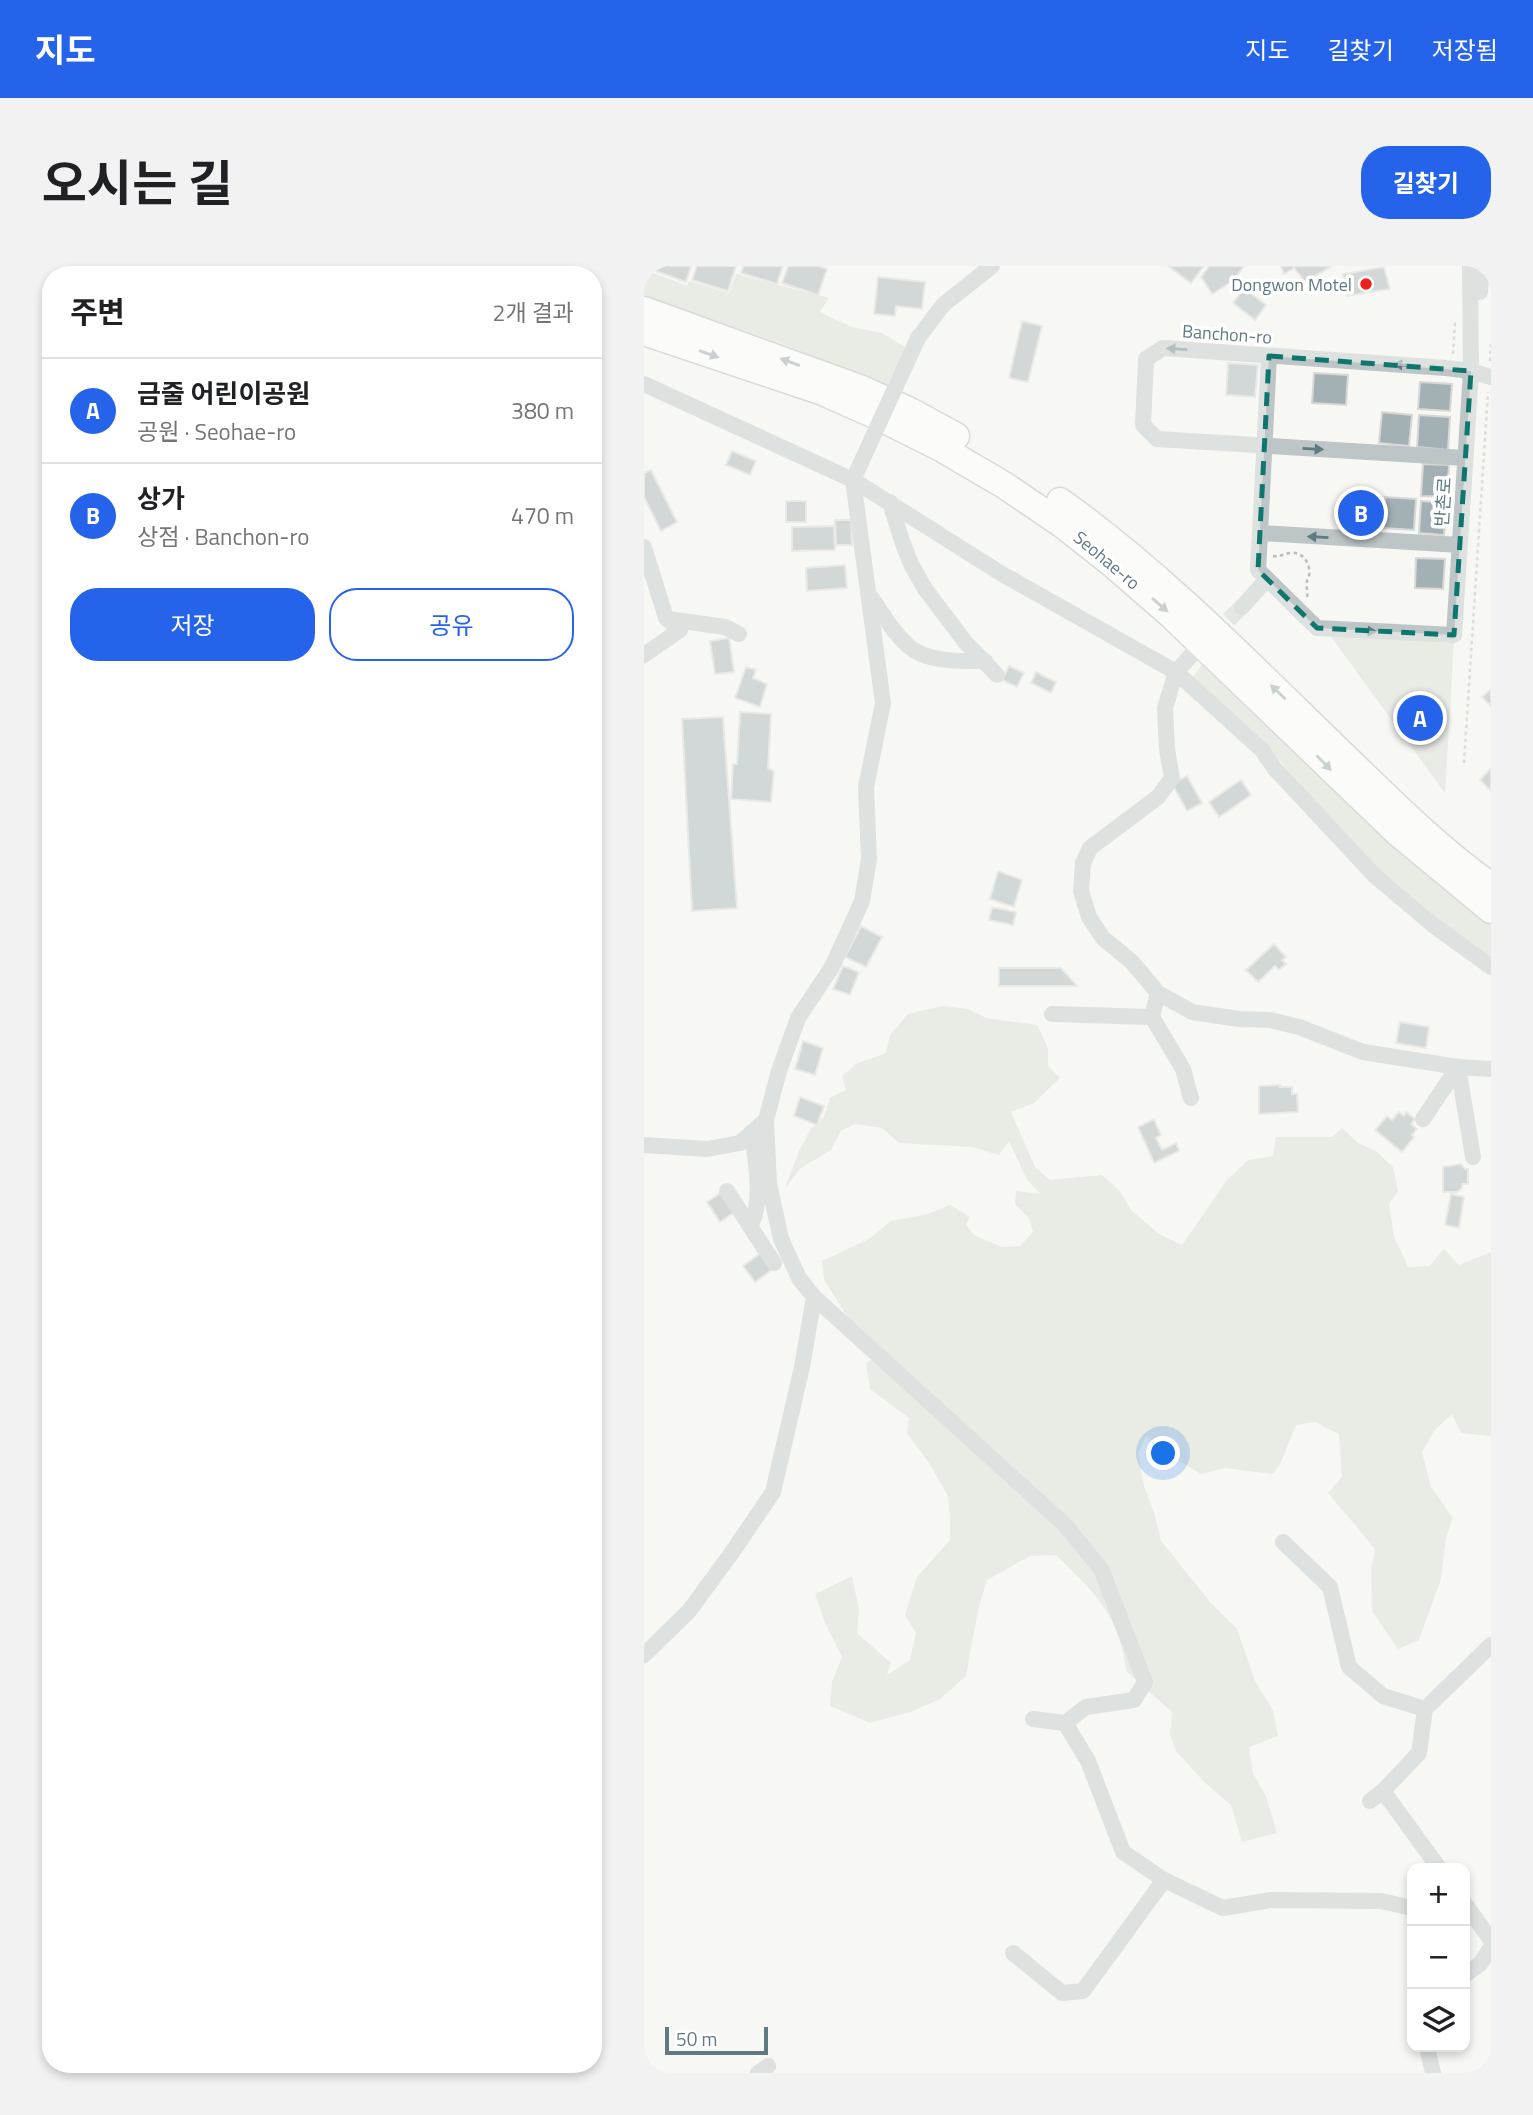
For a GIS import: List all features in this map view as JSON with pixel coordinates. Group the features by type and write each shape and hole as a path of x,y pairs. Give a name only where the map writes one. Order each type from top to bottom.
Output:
{"highway":[{"name":"Seohae-ro","path":"644,310 862,389 967,442 1053,496 1096,526 1178,596 1434,843 1491,886"},
{"name":"Seohae-ro","path":"644,332 822,392 877,416 941,448 1004,485 1063,525 1171,615 1398,833 1491,910"}],"street":[{"path":"992,266 943,305 918,338 853,480 883,703 866,787 869,859 862,901 832,967 798,1018 779,1071 766,1120 768,1184 781,1240 799,1278 814,1297 1065,1525 1101,1569 1145,1682 1134,1700 1086,1707 1065,1723 1033,1719"},
{"path":"1470,266 1471,371"},
{"path":"1471,371 1475,353 1482,266"},
{"name":"Banchon-ro","path":"1465,458 1157,439 1143,425 1146,359 1163,348 1471,371 1490,377"},
{"path":"1242,607 1267,579 1258,570 1269,356"},
{"name":"반촌로","path":"1267,579 1317,628 1454,635 1471,371"},
{"path":"644,384 658,388 853,480 1002,574 1176,672 1262,750 1275,769 1376,876 1433,925 1491,967"},
{"path":"890,502 906,552 925,589 966,643 997,675"},
{"path":"1259,540 1460,545"},
{"path":"644,547 666,618 680,630 644,655"},
{"path":"868,593 892,628 916,652 933,658 985,661"},
{"path":"666,618 725,626 739,634"},
{"path":"1196,650 1176,672 1165,709 1172,778 1158,797 1090,848 1083,863 1081,891 1089,917 1103,938 1132,962 1158,993 1192,1012 1239,1020 1270,1020 1299,1027 1363,1052 1458,1067 1491,1069"},
{"path":"1158,993 1152,1017 1183,1069 1191,1098"},
{"path":"1052,1014 1152,1017"},
{"path":"1423,1119 1458,1067"},
{"path":"1458,1067 1473,1157"},
{"path":"644,1145 707,1149 740,1143 766,1120"},
{"path":"750,1226 756,1211 757,1196 752,1132"},
{"path":"727,1191 774,1263"},
{"path":"644,1655 689,1611 773,1492 802,1367 814,1297"},
{"path":"1283,1542 1330,1587 1349,1667 1383,1696 1426,1709"},
{"path":"1435,1863 1376,1796 1419,1753 1426,1709 1491,1645"},
{"path":"1065,1723 1088,1761 1123,1852 1164,1880 1223,1908 1272,1900 1381,1901 1407,1907"},
{"path":"1013,1953 1062,1993 1083,1991 1164,1880"},
{"path":"1470,1911 1491,1940"},
{"path":"1470,1924 1491,1940"},
{"path":"1470,1971 1480,1964 1491,1947"},
{"path":"1428,2052 1433,2073"}],"path":[{"path":"1464,763 1491,344"},
{"path":"1259,540 1271,556 1290,553 1300,554 1306,559 1309,577 1306,582 1306,601"}],"highlighted area":[{"path":"1269,356 1471,371 1454,635 1317,628 1258,570"}],"shaded area":[{"path":"646,270 687,286 689,281 729,293 736,274 829,298 820,312 852,327 882,333 905,347 887,386 783,344 644,296"},
{"path":"1329,634 1454,643 1445,793"},
{"path":"1204,662 1491,918 1491,961 1422,913 1354,846 1271,750 1191,680"},
{"path":"942,1006 968,1009 986,1018 1037,1025 1048,1048 1048,1066 1060,1078 1034,1103 1011,1112 1035,1167 1050,1180 1102,1175 1120,1191 1131,1210 1159,1234 1182,1245 1227,1180 1248,1160 1273,1156 1276,1137 1332,1137 1342,1128 1358,1143 1376,1151 1393,1167 1398,1191 1389,1204 1394,1236 1408,1267 1430,1266 1444,1249 1459,1265 1491,1252 1491,1436 1461,1433 1452,1414 1434,1431 1422,1452 1431,1487 1453,1518 1446,1537 1441,1579 1419,1640 1398,1649 1372,1611 1371,1569 1375,1549 1328,1493 1342,1477 1339,1434 1315,1422 1296,1425 1281,1462 1273,1474 1225,1468 1201,1474 1174,1458 1146,1436 1138,1453 1144,1486 1161,1541 1210,1602 1237,1629 1255,1681 1273,1710 1278,1736 1249,1747 1253,1773 1266,1796 1277,1833 1242,1842 1231,1805 1204,1782 1176,1751 1170,1734 1172,1712 1126,1671 1123,1651 1111,1619 1093,1593 1056,1555 1030,1556 987,1580 978,1610 966,1676 940,1699 913,1711 870,1723 830,1706 832,1682 842,1657 825,1623 815,1594 852,1576 859,1610 857,1633 891,1663 887,1675 910,1660 916,1633 905,1615 917,1577 950,1540 950,1519 948,1496 907,1433 909,1418 870,1389 866,1363 874,1358 824,1280 822,1261 869,1239 891,1221 928,1214 950,1205 970,1217 966,1225 974,1235 1002,1247 1020,1246 1033,1232 1029,1218 1015,1204 1016,1191 1041,1194 1027,1180 1009,1141 999,1155 972,1147 899,1143 882,1128 855,1124 841,1131 831,1150 801,1168 785,1188 811,1128 824,1116 830,1098 846,1090 842,1076 856,1064 886,1053 890,1035 908,1014"}],"building":[{"path":"654,266 691,266 686,282 653,270"},
{"path":"697,266 736,266 728,291 692,280"},
{"path":"743,266 783,266 777,284 741,273"},
{"path":"788,266 818,266 827,269 818,295 782,283"},
{"path":"1168,266 1204,266 1191,283"},
{"path":"1209,266 1244,266 1238,278 1212,294 1201,277"},
{"path":"1281,266 1332,266 1305,282 1294,268 1284,274"},
{"path":"1384,267 1390,289 1346,296 1343,274"},
{"path":"878,277 925,282 922,309 896,306 895,316 874,314"},
{"path":"1244,288 1266,305 1255,320 1233,303"},
{"path":"1022,321 1042,326 1028,382 1009,378"},
{"path":"1228,363 1258,365 1255,397 1226,395"},
{"path":"1314,373 1348,375 1346,405 1312,403"},
{"path":"1420,382 1452,384 1450,411 1418,409"},
{"path":"1382,412 1412,415 1409,446 1379,443"},
{"path":"1419,415 1450,417 1448,450 1417,447"},
{"path":"732,451 756,461 750,475 726,465"},
{"path":"1423,464 1449,465 1447,497 1421,496"},
{"path":"651,470 677,522 661,531 644,497 644,473"},
{"path":"1343,494 1382,497 1379,531 1340,528"},
{"path":"1385,497 1416,499 1414,530 1383,528"},
{"path":"786,501 806,501 806,522 786,522"},
{"path":"1421,501 1447,503 1444,535 1419,533"},
{"path":"835,520 851,520 852,545 836,545"},
{"path":"834,526 835,550 792,551 792,527"},
{"path":"1416,558 1445,559 1443,589 1415,588"},
{"path":"845,565 847,588 807,591 806,568"},
{"path":"729,638 734,672 715,674 710,641"},
{"path":"1009,666 1024,673 1017,687 1002,680"},
{"path":"746,667 756,670 753,678 767,684 760,707 735,698"},
{"path":"1036,672 1056,682 1051,693 1031,683"},
{"path":"1491,689 1491,706 1482,697"},
{"path":"740,712 771,714 768,768 774,771 771,802 731,799 733,764 737,764"},
{"path":"723,717 737,908 692,911 682,719"},
{"path":"1491,768 1491,791 1480,780"},
{"path":"1187,776 1202,803 1187,811 1172,784"},
{"path":"1241,780 1251,795 1219,817 1209,802"},
{"path":"998,871 1022,880 1014,907 990,899"},
{"path":"992,907 1016,912 1013,925 989,920"},
{"path":"861,926 882,937 866,967 845,957"},
{"path":"1274,944 1286,957 1282,960 1286,964 1279,970 1275,966 1258,982 1246,970"},
{"path":"843,966 859,972 850,995 833,989"},
{"path":"999,968 1061,968 1077,986 999,986"},
{"path":"1400,1022 1429,1027 1426,1048 1396,1043"},
{"path":"803,1041 823,1048 815,1075 795,1069"},
{"path":"1259,1086 1292,1087 1292,1094 1297,1094 1298,1112 1259,1114"},
{"path":"800,1097 824,1106 817,1125 794,1116"},
{"path":"1399,1112 1404,1116 1406,1112 1415,1119 1411,1124 1417,1129 1402,1152 1375,1130 1387,1116 1392,1120"},
{"path":"1154,1119 1161,1135 1156,1138 1162,1150 1176,1143 1179,1151 1154,1163 1138,1127"},
{"path":"1461,1164 1468,1169 1468,1184 1462,1184 1462,1188 1457,1192 1443,1192 1443,1167"},
{"path":"722,1192 735,1212 720,1222 707,1202"},
{"path":"1451,1194 1464,1197 1459,1228 1445,1225"},
{"path":"761,1253 773,1269 755,1282 743,1266"}],"tunnel":[{"path":"1211,636 1242,607"}],"place":[{"name":"Dongwon Motel","path":"1366,284"},
{"name":"상가","path":"1361,513"},
{"name":"금줄 어린이공원","path":"1420,718"}]}
